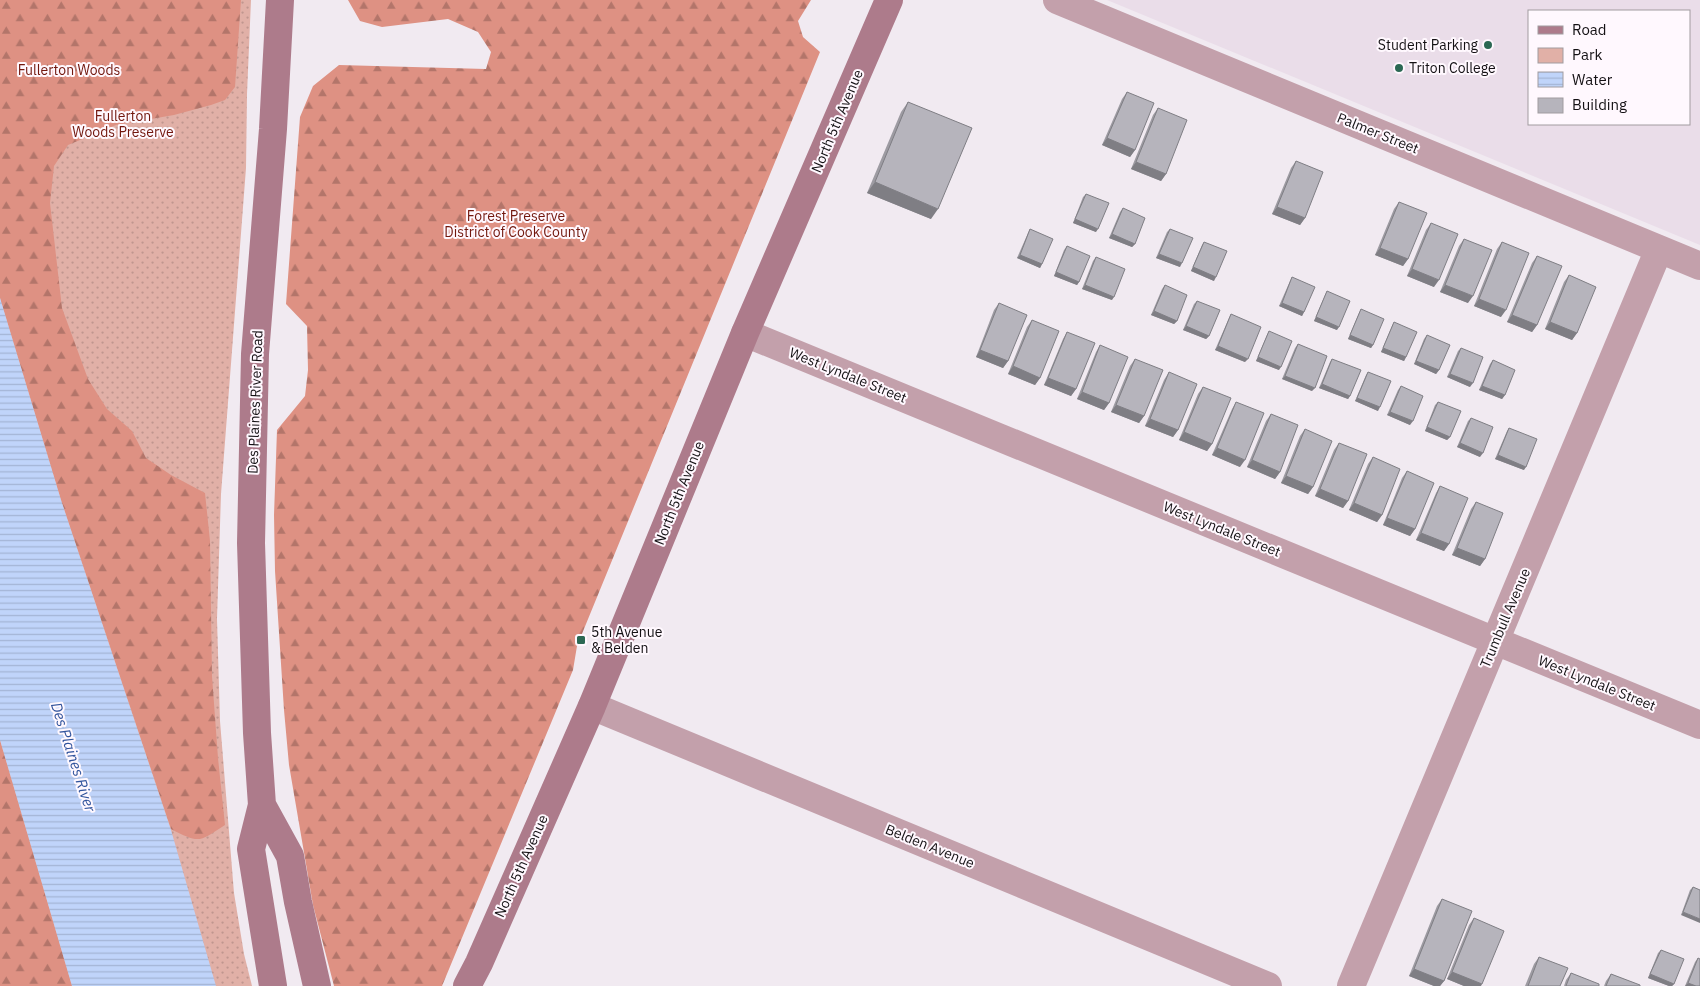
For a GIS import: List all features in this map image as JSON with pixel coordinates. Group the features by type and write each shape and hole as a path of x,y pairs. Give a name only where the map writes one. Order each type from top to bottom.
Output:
{"main road":[{"name":"Des Plaines River Road","path":"273,986 251,849 262,805 257,733 251,543 255,354 280,0"},
{"name":"North 5th Avenue","path":"474,978 592,706 745,333 889,0"},
{"name":"Des Plaines River Road","path":"262,805 290,856 298,902 317,986"}],"street":[{"name":"Palmer Street","path":"1057,0 1700,266"},
{"name":"Trumbull Avenue","path":"1351,986 1659,249"},
{"name":"West Lyndale Street","path":"745,333 1700,725"},
{"name":"Belden Avenue","path":"592,706 1268,986"}],"shaded area":[{"name":"Triton College","path":"1107,0 1700,0 1700,245"}],"green space":[{"name":"Fullerton Woods Preserve","path":"0,0 251,0 246,168 221,494 217,619 220,721 234,893 244,954 252,986 0,986"},
{"name":"Fullerton Woods","path":"0,0 241,0 235,87 225,100 174,115 116,125 68,145 54,166 50,203 62,308 88,379 107,409 132,431 146,458 171,475 205,493 210,541 212,676 225,825 204,838 194,839 171,829 61,500 0,298"},
{"name":"Forest Preserve District of Cook County","path":"348,0 811,0 798,21 803,37 820,52 577,646 573,670 442,986 334,986 313,905 289,765 275,571 274,515 277,430 305,396 308,370 307,326 286,304 300,117 313,86 339,65 486,69 491,52 478,32 448,19 382,27 360,21"},
{"path":"0,740 72,986 0,986"}],"water":[{"name":"Des Plaines River","path":"0,298 61,500 171,830 216,986 72,986 0,740"}],"building":[{"path":"1127,92 1154,103 1135,150 1107,138"},
{"path":"908,102 972,128 938,209 875,182"},
{"path":"1158,108 1187,120 1166,174 1136,162"},
{"path":"1296,161 1323,172 1305,218 1277,207"},
{"path":"1086,194 1109,203 1098,229 1075,219"},
{"path":"1399,202 1427,213 1408,259 1380,248"},
{"path":"1123,208 1145,218 1135,244 1112,234"},
{"path":"1431,223 1458,234 1439,280 1412,269"},
{"path":"1030,229 1053,239 1042,264 1020,255"},
{"path":"1170,229 1193,238 1182,263 1159,254"},
{"path":"1464,239 1492,250 1473,296 1445,285"},
{"path":"1204,242 1227,251 1216,277 1193,267"},
{"path":"1502,242 1529,253 1506,310 1479,299"},
{"path":"1067,246 1090,256 1079,282 1056,272"},
{"path":"1537,256 1562,266 1537,325 1512,315"},
{"path":"1096,257 1125,269 1114,297 1085,285"},
{"path":"1569,275 1596,287 1577,333 1550,322"},
{"path":"1292,277 1315,287 1304,312 1282,303"},
{"path":"1165,285 1187,295 1177,321 1154,311"},
{"path":"1327,291 1350,301 1339,327 1316,317"},
{"path":"1197,301 1220,310 1209,336 1186,326"},
{"path":"999,303 1027,315 1008,361 980,350"},
{"path":"1361,309 1384,319 1373,345 1350,335"},
{"path":"1231,314 1261,327 1248,359 1218,346"},
{"path":"1032,320 1059,331 1040,378 1013,366"},
{"path":"1394,322 1417,332 1406,357 1383,348"},
{"path":"1269,331 1292,341 1281,367 1258,357"},
{"path":"1067,332 1095,343 1076,389 1048,378"},
{"path":"1427,335 1450,345 1439,370 1416,361"},
{"path":"1298,344 1327,356 1315,388 1285,376"},
{"path":"1100,345 1128,357 1109,403 1082,392"},
{"path":"1461,348 1483,357 1473,383 1450,374"},
{"path":"1135,359 1163,370 1144,416 1116,405"},
{"path":"1332,359 1361,370 1350,396 1322,384"},
{"path":"1493,360 1515,370 1505,395 1482,386"},
{"path":"1169,372 1197,384 1178,430 1150,419"},
{"path":"1368,372 1391,381 1380,407 1357,398"},
{"path":"1401,386 1423,396 1413,421 1390,412"},
{"path":"1203,387 1231,398 1212,444 1184,432"},
{"path":"1236,402 1264,413 1245,460 1217,448"},
{"path":"1438,402 1461,411 1450,437 1427,427"},
{"path":"1271,414 1298,425 1280,472 1252,460"},
{"path":"1471,418 1493,427 1483,453 1460,443"},
{"path":"1509,428 1537,439 1526,467 1498,455"},
{"path":"1305,429 1332,441 1313,487 1286,476"},
{"path":"1339,443 1367,454 1348,501 1320,489"},
{"path":"1373,457 1400,469 1382,515 1354,503"},
{"path":"1407,471 1434,483 1415,529 1387,518"},
{"path":"1440,486 1468,498 1449,544 1421,533"},
{"path":"1476,502 1503,513 1485,559 1457,548"},
{"path":"1693,887 1700,890 1700,919 1683,912"},
{"path":"1442,899 1472,911 1444,981 1414,969"},
{"path":"1474,918 1504,931 1482,984 1452,972"},
{"path":"1661,950 1684,959 1674,984 1650,974"},
{"path":"1539,957 1568,968 1560,986 1528,986"},
{"path":"1698,958 1700,959 1700,986 1696,986 1688,983"},
{"path":"1571,973 1599,984 1599,986 1566,986"},
{"path":"1611,974 1640,985 1640,986 1606,986"}],"place":[{"name":"Student Parking","path":"1488,45"},
{"name":"Triton College","path":"1399,68"},
{"name":"5th Avenue & Belden","path":"581,640"}]}
